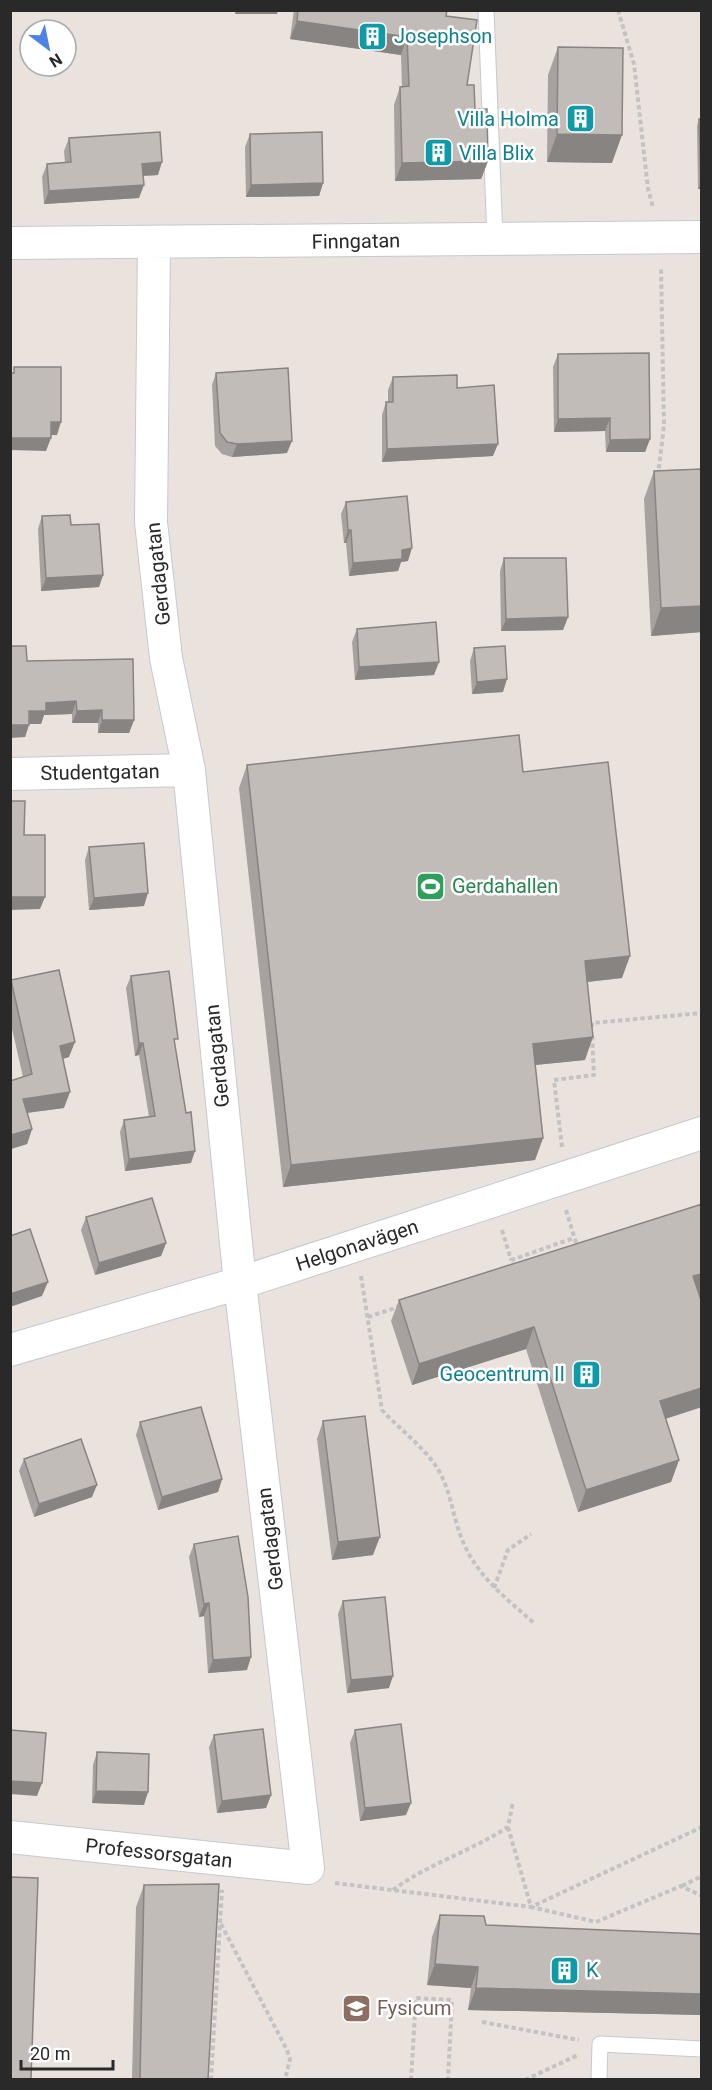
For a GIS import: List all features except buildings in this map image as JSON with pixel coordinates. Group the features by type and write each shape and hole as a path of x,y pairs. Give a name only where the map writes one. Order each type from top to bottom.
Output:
{"street":[{"name":"Finngatan","path":"10,243 702,237"},
{"name":"Gerdagatan","path":"154,243 151,522 166,658 189,770 240,1283 308,1868"},
{"name":"Studentgatan","path":"10,774 189,770"},
{"name":"Helgonavägen","path":"10,1350 565,1191 702,1133"},
{"name":"Professorsgatan","path":"10,1838 308,1868"}],"lane":[{"path":"486,10 495,239"},
{"path":"599,2079 600,2044 702,2049"}],"path":[{"path":"578,1249 565,1191 554,1080 594,1075 592,1023 702,1013"},
{"path":"500,1225 511,1260 512,1271 520,1269"},
{"path":"511,1260 574,1238"},
{"path":"360,1268 382,1410 397,1427 421,1446 438,1469 451,1493 463,1542 474,1565 494,1588 534,1623"},
{"path":"368,1317 411,1303"},
{"path":"494,1588 508,1550 531,1534"},
{"path":"513,1802 508,1827 531,1908"},
{"path":"392,1890 413,1875 483,1843 508,1827"},
{"path":"531,1908 702,1827"},
{"path":"211,2079 224,1859"},
{"path":"308,1868 321,1881 531,1908 596,1922 702,1876"},
{"path":"681,1886 702,1896"},
{"path":"220,1922 287,2050 290,2059 285,2079"},
{"path":"411,2079 416,1998 452,2000 448,2079"},
{"path":"482,2022 600,2044"},
{"path":"525,2079 600,2044"}],"place":[{"name":"Josephson","path":"373,36"},
{"name":"Villa Holma","path":"580,119"},
{"name":"Villa Blix","path":"438,153"},
{"name":"Gerdahallen","path":"431,886"},
{"name":"Geocentrum II","path":"586,1374"},
{"name":"K","path":"565,1970"},
{"name":"Fysicum","path":"356,2008"}]}
